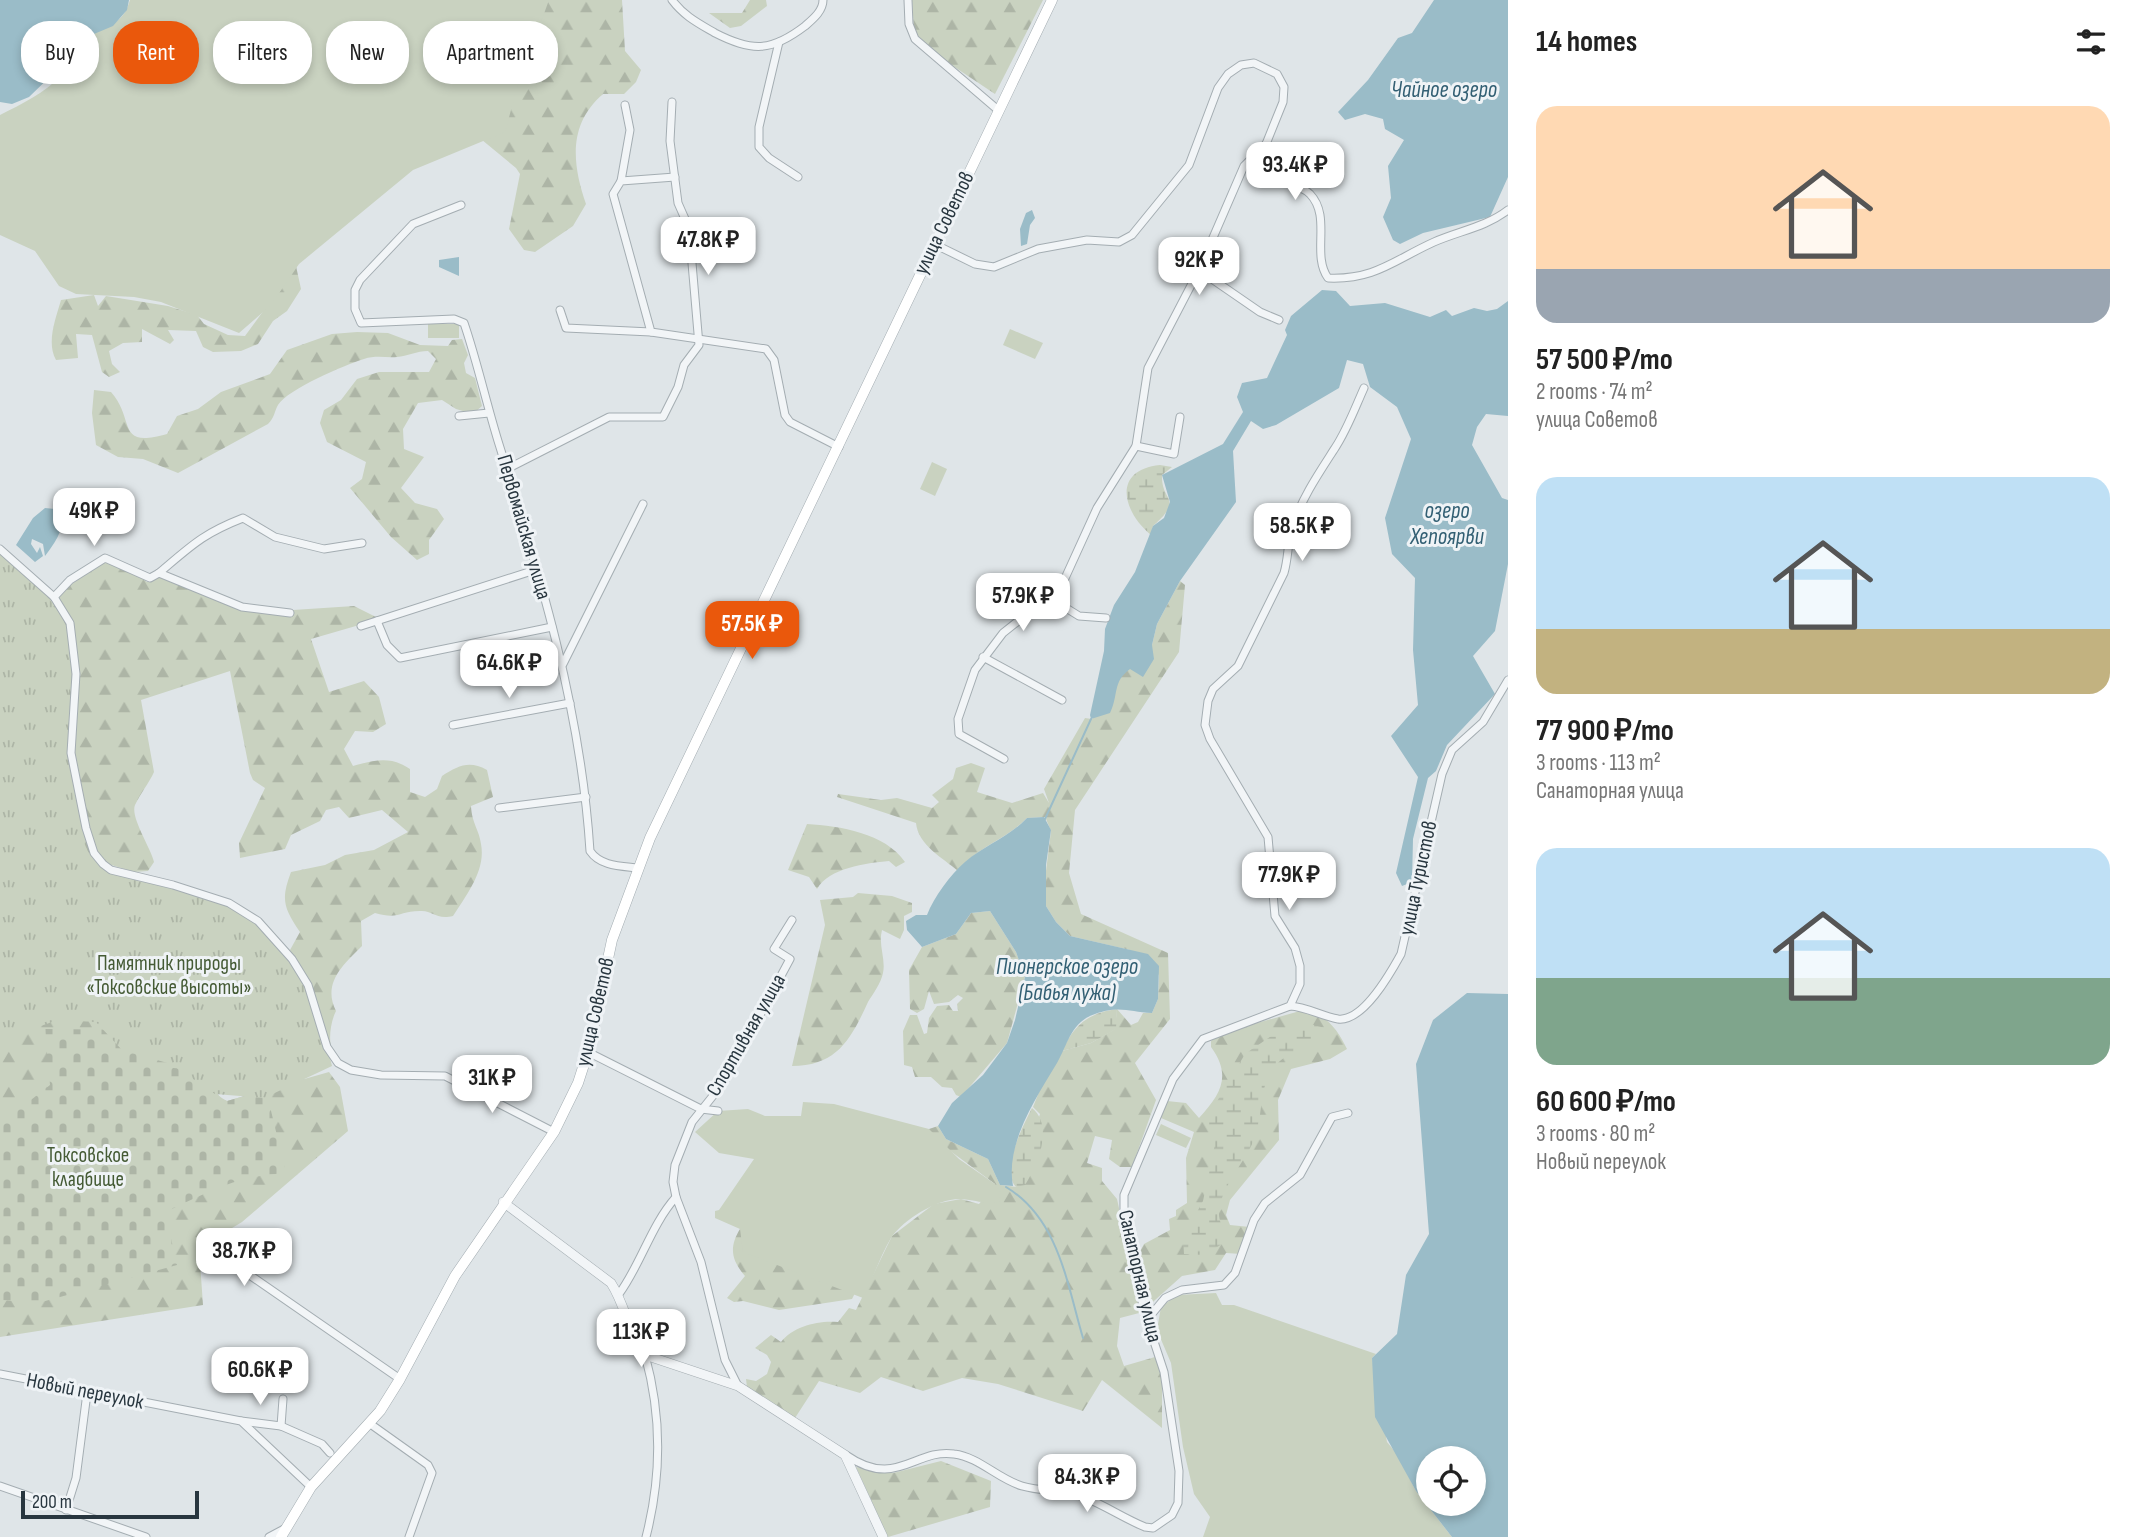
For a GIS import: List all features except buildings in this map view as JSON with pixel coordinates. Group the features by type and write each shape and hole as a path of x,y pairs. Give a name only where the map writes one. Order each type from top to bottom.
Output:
{"main road":[{"name":"улица Советов","path":"283,1533 311,1487 369,1423 400,1379 449,1286 503,1202 554,1132 578,1083 588,1052 606,964 637,868 1052,0"}],"street":[{"path":"672,0 697,24 731,42 753,48 779,42 817,14 823,0"},
{"path":"908,0 909,24 915,39 998,110"},
{"path":"779,42 759,127 759,147 769,158 798,177"},
{"path":"934,244 975,264 993,267 1038,249 1087,240 1119,242 1132,235 1189,165 1218,88 1228,74 1241,65 1254,63 1277,74 1284,87 1283,102 1266,144 1244,166 1199,270 1148,368 1136,446 1097,508 1073,565 1061,587 1050,598 1013,623 975,670 958,719 958,730 963,738 1004,758"},
{"path":"507,469 609,416 663,417 678,387 684,365 699,345 690,228 678,203 675,177 670,129 672,102"},
{"path":"625,105 630,130 621,181 613,194 651,332"},
{"path":"1266,144 1270,176 1307,191 1319,209 1322,253 1328,278 1367,276 1434,242 1489,222 1508,210"},
{"path":"621,181 675,177"},
{"name":"Первомайская улица","path":"461,205 413,224 357,285 355,309 361,323 454,319 464,323 538,569 563,664 586,797 590,851 596,859 637,868"},
{"path":"1199,270 1260,312 1279,320"},
{"path":"560,310 565,328 651,332 761,346 770,352 785,415 790,422 839,447"},
{"path":"1290,1006 1300,984 1300,966 1295,948 1275,916 1268,837 1210,739 1205,725 1208,701 1213,689 1238,666 1284,573 1289,558 1287,543 1303,501 1315,476 1335,449 1364,388"},
{"path":"459,416 489,413"},
{"path":"1136,446 1174,454 1180,417"},
{"path":"563,664 643,504"},
{"path":"54,597 70,580 105,558 150,578 188,546 217,528 243,518 275,537 324,549 362,543"},
{"path":"0,549 54,597 70,623 76,674 71,753 86,828 94,853 103,864 111,870 173,885 229,903 258,921 302,974 315,1003 327,1047 338,1063 351,1070 382,1075 446,1076 554,1132"},
{"path":"361,626 538,569"},
{"path":"159,573 242,607 289,613"},
{"path":"1050,598 1079,616 1106,618"},
{"path":"377,621 387,645 400,658 552,627"},
{"path":"983,657 1062,700"},
{"name":"улица Туристов","path":"1290,1006 1306,1007 1340,1019 1350,1017 1360,1013 1392,970 1401,954 1437,792 1452,750 1483,722 1508,680"},
{"path":"453,725 570,703"},
{"path":"499,808 586,797"},
{"name":"Спортивная улица","path":"676,1197 673,1182 675,1165 701,1109 724,1082 790,959 774,949 792,920"},
{"name":"Санаторная улица","path":"645,1355 738,1386 857,1463 886,1469 900,1468 941,1453 957,1454 1023,1486 1086,1497 1133,1522 1153,1528 1172,1515 1181,1488 1164,1372 1146,1321 1135,1251 1124,1225 1122,1207 1132,1175 1173,1079 1206,1037 1290,1006"},
{"path":"588,1052 701,1109 718,1111"},
{"path":"1146,1321 1165,1298 1182,1290 1224,1285 1236,1273 1254,1220 1265,1203 1300,1175 1332,1117 1348,1113"},
{"path":"619,1294 676,1197"},
{"path":"676,1197 701,1262 725,1360 738,1386"},
{"path":"503,1202 592,1266 619,1294 635,1342 645,1355 657,1400 657,1482 646,1537"},
{"path":"237,1263 238,1267 400,1379"},
{"name":"Новый переулок","path":"0,1374 86,1393 281,1426 322,1444 330,1453"},
{"path":"66,1510 76,1478 86,1393"},
{"path":"281,1426 283,1399"},
{"path":"241,1421 311,1487"},
{"path":"369,1423 428,1465 432,1473 413,1535"},
{"path":"845,1455 883,1537"},
{"path":"0,1486 146,1537"},
{"path":"269,1537 283,1533"}],"green space":[{"path":"130,0 549,0 541,21 423,21 423,84 518,84 505,132 413,170 299,264 271,305 239,333 161,302 134,297 76,294 59,286 35,251 0,235 0,115 51,84 99,84 99,30 113,23 113,84 199,84 199,21 116,21 127,9"},
{"path":"545,0 622,0 625,51 641,70 636,82 624,94 603,94 584,118 576,145 576,160 586,204 573,226 535,252 524,250 509,229 520,174 476,135 502,84 558,84 558,21 534,21"},
{"path":"750,0 766,0 767,6 741,26 730,28 709,13 742,13"},
{"path":"912,0 1043,0 995,94 932,52 914,31"},
{"path":"296,266 301,289 287,311 273,321 258,344 241,351 213,352 203,347 196,331 168,330 174,340 170,344 142,329 142,342 123,343 109,351 112,364 120,372 109,377 102,372 92,335 76,334 78,358 56,360 53,353 53,330 61,300 94,295 98,306 106,296 168,306 197,315 204,324 228,335 245,336"},
{"path":"428,324 459,324 459,338 428,338"},
{"path":"1010,329 1043,343 1035,359 1003,345"},
{"path":"388,333 420,345 448,346 452,340 462,339 468,355 464,363 466,373 475,378 482,406 473,414 456,409 442,400 418,403 403,429 404,449 424,457 401,488 415,503 437,509 444,519 429,540 429,554 417,560 391,537 350,488 362,479 366,462 327,442 320,423 324,410 341,400 357,379 379,372 429,372 436,359 428,351 397,357 368,358 318,378 284,399 268,424 178,473 143,459 118,457 96,445 92,413 94,390 111,392 133,435 151,438 167,434 177,416 198,409 221,392 270,374 287,350 332,334"},
{"path":"932,462 947,469 935,496 920,489"},
{"path":"1160,465 1172,467 1162,475 1170,505 1163,517 1153,526 1151,535 1133,515 1128,504 1128,483 1145,468"},
{"name":"Памятник природы «Токсовские высоты»","path":"0,550 55,606 66,626 71,657 71,778 78,824 94,861 110,872 221,900 243,910 263,924 294,958 304,978 320,1020 332,1066 264,1098 215,1094 171,1064 122,1050 96,1022 58,1020 0,1040"},
{"path":"0,553 52,598 106,560 132,570 147,582 159,576 242,609 290,614 293,610 354,606 380,619 311,639 329,692 364,681 379,697 386,724 373,732 355,731 344,749 353,766 383,760 403,765 410,769 410,792 425,797 437,789 442,776 459,767 475,765 487,770 493,797 471,806 481,844 481,863 474,882 453,916 442,917 424,911 389,916 375,913 361,921 362,946 337,975 331,992 336,1011 330,1044 337,1061 331,1054 290,950 300,932 285,903 288,881 291,872 325,865 345,855 374,850 408,832 382,810 349,818 339,807 326,810 320,821 291,835 285,849 240,858 239,843 265,788 253,780 250,773 230,671 141,700 154,772 134,810 154,862 148,871 134,872 105,863 218,1097 227,1101 329,1072 340,1087 348,1131 242,1222 199,1248 203,1305 0,1337"},
{"path":"1180,581 1185,585 1179,652 1075,810 1069,873 1081,914 1168,953 1170,1019 1135,1063 1156,1100 1132,1167 1120,1167 1109,1159 1112,1140 1095,1136 1087,1163 1102,1168 1102,1181 1117,1199 1124,1231 1132,1244 1143,1312 1120,1318 1117,1346 1124,1366 1155,1357 1162,1372 1162,1428 1102,1380 1083,1411 998,1384 962,1378 923,1391 881,1377 860,1393 819,1381 795,1418 747,1387 746,1379 756,1381 767,1374 771,1362 767,1355 755,1348 771,1335 781,1342 799,1328 815,1323 838,1322 849,1308 856,1310 892,1236 934,1204 961,1199 979,1204 995,1184 930,1136 929,1129 938,1126 946,1139 988,1159 1000,1185 1017,1187 1040,1114 1033,1107 1062,1051 1091,1043 1115,1029 1117,1009 1131,1025 1138,1022 1143,1013 1152,1013 1158,999 1159,975 1130,950 1070,936 1056,922 1046,906 1044,887 1051,831 1046,819 1048,813 1045,817 1027,818 973,856 958,871 926,844 916,823 837,797 838,794 881,800 897,798 932,808 939,802 932,795 953,779 956,768 971,763 985,768 977,792 1012,803 1043,793 1049,803 1044,789 1085,718 1092,719 1114,691 1119,677 1152,645 1157,624"},
{"path":"807,824 847,829 874,838 886,844 905,862 896,867 889,861 870,863 839,871 817,889 809,877 788,870"},
{"path":"858,893 892,896 912,903 912,912 904,916 904,930 900,939 882,930 882,977 848,1039 831,1056 807,1065 792,1066 825,925 820,900 853,897"},
{"path":"990,911 1016,952 1025,977 1007,1043 961,1097 956,1095 952,1088 942,1087 931,1077 915,1077 912,1067 904,1065 903,1031 910,1015 917,1015 924,1034 927,1033 929,1018 937,1006 949,1005 953,1011 958,1011 957,1004 963,998 958,995 949,1002 934,1004 929,991 924,1009 917,1013 910,1009 909,970 922,947 956,934 971,913"},
{"path":"1117,1009 1116,1029 1091,1043 1062,1051 1083,1022 1090,1017"},
{"path":"1300,1011 1316,1014 1329,1022 1347,1049 1330,1059 1291,1069 1278,1100 1279,1140 1230,1200 1226,1215 1230,1225 1250,1227 1241,1254 1226,1253 1215,1270 1182,1276 1145,1309 1138,1255 1144,1244 1170,1230 1169,1219 1176,1216 1176,1210 1187,1203 1186,1158 1194,1132 1161,1118 1167,1101 1186,1103 1199,1118 1213,1101 1221,1084 1221,1067 1211,1047 1211,1041 1225,1032"},
{"path":"1310,1024 1329,1029 1331,1035 1288,1055 1270,1074 1255,1137 1221,1201 1219,1215 1225,1242 1205,1255 1184,1254 1183,1238 1203,1201 1215,1144 1206,1120 1245,1054 1274,1034"},
{"name":"Токсовское кладбище","path":"45,1029 144,1030 144,1065 213,1072 217,1093 227,1101 266,1090 286,1173 236,1182 165,1212 177,1265 38,1303 0,1300 0,1119 22,1107 50,1085"},
{"path":"803,1102 834,1104 929,1129 959,1159 995,1184 1001,1193 999,1202 952,1200 932,1206 913,1217 891,1238 863,1298 743,1252 740,1229 715,1218 715,1211 719,1210 754,1159 719,1153 695,1132 718,1111 748,1109 765,1116 801,1116"},
{"path":"1032,1108 1042,1125 1042,1145 1035,1167 1025,1185 1016,1187 1010,1170 1012,1159"},
{"path":"1161,1124 1191,1138 1186,1148 1156,1135"},
{"path":"740,1229 858,1287 852,1299 779,1310 743,1301 734,1302 727,1298 745,1276 733,1253 734,1242"},
{"path":"1216,1293 1222,1305 1234,1305 1376,1354 1372,1358 1387,1442 1397,1454 1416,1491 1416,1516 1436,1516 1452,1537 1203,1537 1210,1517 1194,1494 1183,1447 1171,1363 1157,1330 1161,1307 1177,1295"},
{"path":"941,1461 991,1481 990,1507 888,1537 856,1467 893,1473"}],"water":[{"path":"0,0 129,0 127,10 117,21 113,21 113,26 99,32 99,21 21,21 21,84 42,84 29,97 12,104 0,102"},
{"name":"Чайное озеро","path":"1434,0 1508,0 1508,177 1490,217 1423,233 1400,244 1393,240 1383,217 1391,198 1388,166 1404,140 1385,129 1383,119 1365,114 1345,120 1338,112 1368,80 1398,38 1412,33"},
{"path":"1032,210 1035,218 1030,225 1027,244 1021,246 1020,229 1026,213"},
{"path":"459,257 459,276 439,267 439,260"},
{"name":"озеро Хепоярви","path":"1322,290 1336,291 1350,306 1385,303 1430,317 1446,310 1452,316 1474,308 1487,311 1497,309 1508,301 1508,416 1486,414 1477,427 1472,445 1502,498 1508,500 1508,564 1495,631 1473,656 1495,694 1447,745 1436,771 1428,778 1413,839 1412,882 1402,886 1396,873 1418,777 1391,736 1418,705 1413,650 1415,578 1392,554 1385,518 1411,439 1397,407 1370,387 1363,364 1347,360 1339,388 1276,425 1263,429 1251,421 1233,451 1236,502 1180,581 1157,624 1152,645 1154,659 1143,677 1130,669 1124,674 1118,684 1110,713 1091,719 1090,715 1104,651 1105,629 1114,605 1135,572 1153,526 1164,518 1170,502 1162,475 1223,444 1243,412 1237,397 1242,383 1267,378 1287,335 1285,330 1291,316"},
{"path":"63,505 72,508 63,518 57,537 45,556 43,544 32,539 31,544 37,553 40,547 43,556 35,562 16,545 33,518 45,508 55,509"},
{"name":"Пионерское озеро (Бабья лужа)","path":"1044,817 1051,830 1046,865 1046,906 1056,922 1070,936 1148,954 1159,966 1158,999 1152,1013 1118,1009 1103,1011 1080,1022 1024,1122 1014,1154 1013,1186 1000,1185 988,1159 946,1139 938,1126 952,1103 983,1075 1007,1043 1025,977 1016,952 990,911 971,913 956,934 922,947 907,930 906,921 916,915 927,915 948,880 973,856 1027,818"},
{"path":"1467,993 1508,994 1508,1537 1452,1537 1436,1516 1486,1516 1486,1446 1416,1446 1416,1491 1375,1417 1372,1358 1397,1334 1406,1275 1429,1234 1416,1064 1433,1020"}],"waterway":[{"path":"1045,819 1091,719"},
{"path":"1006,1187 1024,1200 1049,1235 1066,1275 1083,1338"}]}
